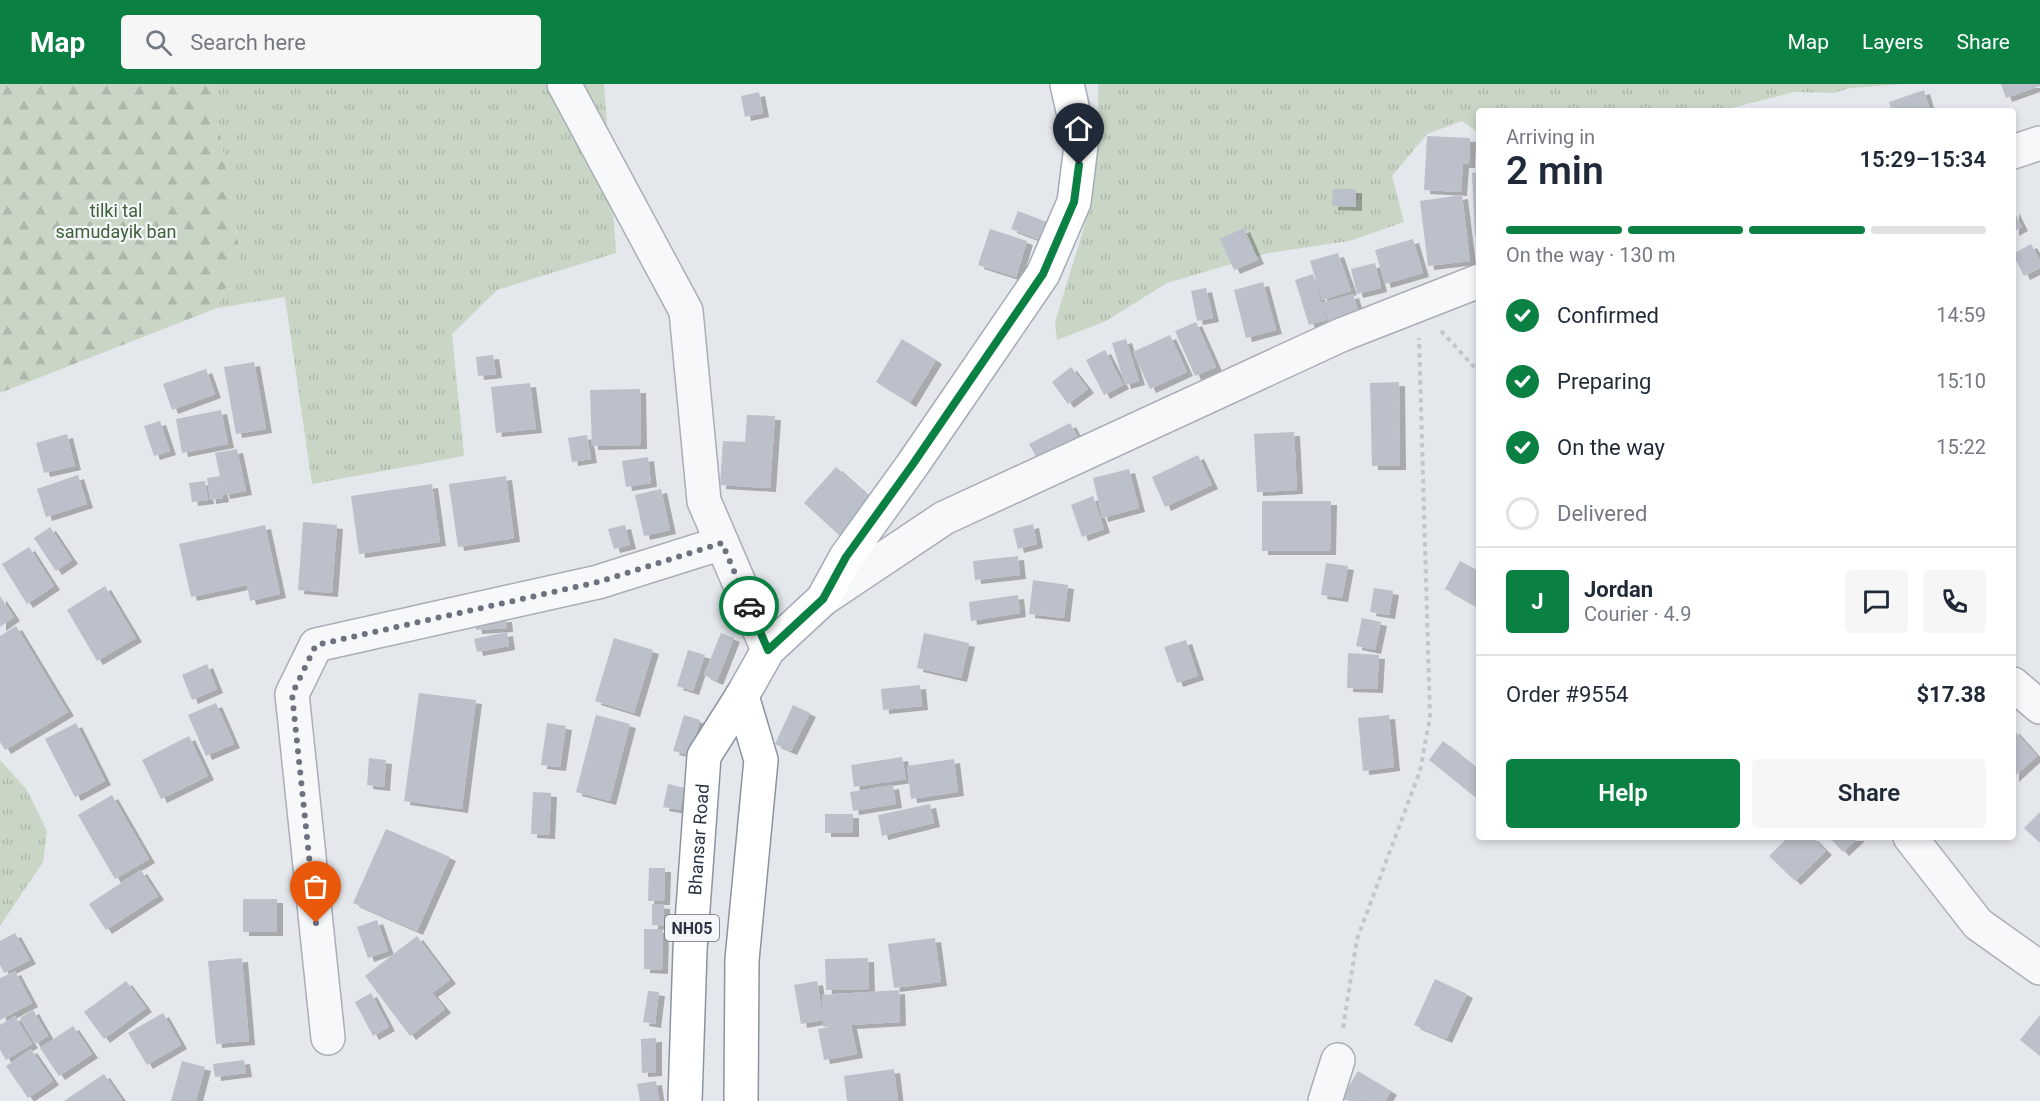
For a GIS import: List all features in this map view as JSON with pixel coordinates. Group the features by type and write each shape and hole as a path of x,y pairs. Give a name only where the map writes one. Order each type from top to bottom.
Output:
{"main road":[{"name":"NH05","path":"741,1101 742,960 761,760 742,696 768,650 823,599 846,557 913,464 1043,274 1074,202 1080,158 1081,146 1067,84"},
{"name":"Bhansar Road","path":"685,1101 690,950 704,756 742,696"}],"street":[{"path":"564,84 686,311 704,501 768,650"},
{"path":"2016,151 2040,143"},
{"path":"823,599 944,518 1341,335 1476,282"},
{"path":"328,1038 292,694 316,645 598,582 722,543"},
{"path":"2016,687 2040,707"},
{"path":"1912,840 1978,924 2040,968"},
{"path":"1325,1101 1338,1060"}],"path":[{"path":"1418,305 1476,369"},
{"path":"1338,1060 1357,939 1420,771 1430,717 1418,305"}],"green space":[{"name":"tilki tal samudayik ban","path":"0,84 212,84 240,254 217,308 0,393"},
{"path":"212,84 604,84 616,253 497,290 452,334 464,456 312,484 285,297 217,308 240,254"},
{"path":"1098,84 1904,84 1850,88 1834,93 1794,92 1732,108 1476,108 1476,131 1462,121 1427,134 1392,176 1404,222 1349,241 1268,253 1167,283 1106,321 1057,340 1055,322 1083,231 1099,147"},
{"path":"0,760 27,790 47,831 43,862 0,926"}],"building":[{"path":"2001,84 2040,84 2040,86 2006,98"},
{"path":"1924,90 1929,108 1891,108 1889,102"},
{"path":"759,92 763,113 745,117 741,96"},
{"path":"1427,136 1470,138 1469,164 1463,164 1461,192 1424,190"},
{"path":"1476,172 1476,235 1475,235 1472,173"},
{"path":"1333,189 1356,189 1356,207 1332,206"},
{"path":"1462,195 1470,261 1428,266 1420,201"},
{"path":"1018,211 1047,222 1040,240 1011,229"},
{"path":"2016,215 2022,227 2016,230"},
{"path":"1244,228 1258,260 1234,270 1220,239"},
{"path":"990,229 1027,241 1016,277 978,265"},
{"path":"1413,239 1423,273 1385,284 1375,250"},
{"path":"2031,244 2040,260 2040,268 2024,276 2016,260 2016,252"},
{"path":"1338,253 1351,291 1322,300 1310,261"},
{"path":"1375,263 1381,288 1357,294 1351,269"},
{"path":"1313,274 1326,320 1309,325 1295,280"},
{"path":"1263,282 1276,330 1246,338 1234,290"},
{"path":"1206,288 1213,318 1197,321 1191,291"},
{"path":"1353,294 1358,311 1328,321 1322,303"},
{"path":"1196,322 1216,367 1195,376 1175,331"},
{"path":"1170,335 1187,372 1150,389 1133,352"},
{"path":"902,339 936,360 910,403 876,382"},
{"path":"1126,339 1139,381 1125,385 1112,343"},
{"path":"1105,350 1123,385 1104,395 1086,360"},
{"path":"493,355 496,374 478,376 476,357"},
{"path":"254,362 266,429 236,434 224,367"},
{"path":"1071,367 1088,389 1068,404 1052,382"},
{"path":"206,369 215,394 172,410 163,384"},
{"path":"1399,382 1400,466 1372,466 1370,383"},
{"path":"530,383 536,429 496,433 491,387"},
{"path":"640,389 641,445 592,446 590,390"},
{"path":"221,410 228,444 182,453 176,419"},
{"path":"747,415 775,416 770,488 720,485 723,441 745,442"},
{"path":"160,421 170,451 154,456 144,426"},
{"path":"1070,423 1082,446 1042,467 1029,444"},
{"path":"1294,432 1297,490 1257,492 1254,434"},
{"path":"67,434 75,466 44,473 36,443"},
{"path":"587,435 591,459 572,462 568,438"},
{"path":"237,449 246,491 224,495 220,480 223,498 210,500 207,478 220,476 215,453"},
{"path":"1198,455 1212,485 1165,507 1152,477"},
{"path":"648,457 651,483 626,487 622,461"},
{"path":"836,467 873,500 840,536 804,503"},
{"path":"1129,469 1139,508 1102,518 1093,478"},
{"path":"78,475 87,504 46,517 37,489"},
{"path":"506,476 514,538 458,547 449,484"},
{"path":"205,481 208,500 192,502 189,483"},
{"path":"432,484 440,542 359,554 351,496"},
{"path":"661,489 670,530 644,536 635,495"},
{"path":"1093,496 1104,529 1082,537 1071,505"},
{"path":"1262,501 1331,501 1330,551 1262,551"},
{"path":"303,522 337,525 332,593 298,590"},
{"path":"1033,524 1037,544 1018,549 1013,529"},
{"path":"265,525 280,594 250,601 247,585 191,597 179,544"},
{"path":"625,525 630,545 614,549 608,529"},
{"path":"50,527 72,560 56,571 34,538"},
{"path":"29,547 54,586 27,604 2,564"},
{"path":"1018,556 1020,575 975,580 973,561"},
{"path":"1460,561 1476,569 1476,606 1445,589"},
{"path":"1326,563 1348,566 1342,598 1321,595"},
{"path":"1033,580 1068,585 1064,618 1029,614"},
{"path":"105,586 136,638 97,661 67,610"},
{"path":"1374,588 1393,591 1389,615 1370,612"},
{"path":"1018,595 1020,613 971,621 969,602"},
{"path":"0,596 14,617 0,627"},
{"path":"506,618 507,628 476,630 475,620"},
{"path":"1362,618 1381,622 1375,650 1356,646"},
{"path":"16,626 68,712 5,750 0,742 0,636"},
{"path":"507,632 509,646 477,652 474,639"},
{"path":"721,633 734,638 717,681 704,675"},
{"path":"924,633 969,643 961,678 917,668"},
{"path":"614,638 653,650 634,713 595,701"},
{"path":"1186,640 1198,676 1177,683 1164,647"},
{"path":"688,650 705,655 693,691 677,686"},
{"path":"1348,653 1379,655 1377,689 1347,688"},
{"path":"207,664 217,689 192,700 182,675"},
{"path":"920,685 922,706 883,710 881,689"},
{"path":"419,693 476,700 462,809 404,801"},
{"path":"216,703 234,744 206,756 188,715"},
{"path":"793,705 810,713 791,751 775,744"},
{"path":"596,715 630,724 610,801 576,792"},
{"path":"684,715 700,720 690,755 673,751"},
{"path":"1389,715 1394,767 1363,771 1358,718"},
{"path":"76,723 105,781 75,797 45,739"},
{"path":"547,723 566,726 560,767 541,765"},
{"path":"2016,732 2037,756 2016,775"},
{"path":"189,736 208,776 161,799 142,760"},
{"path":"1443,741 1476,768 1475,797 1429,760"},
{"path":"902,757 906,779 854,787 851,765"},
{"path":"369,758 386,760 384,787 367,785"},
{"path":"954,759 958,792 911,799 907,766"},
{"path":"668,784 685,788 680,810 663,807"},
{"path":"893,785 896,804 853,811 850,792"},
{"path":"533,792 551,793 549,835 531,834"},
{"path":"112,795 149,859 115,879 78,815"},
{"path":"930,804 934,823 882,836 878,815"},
{"path":"2040,812 2040,843 2024,828"},
{"path":"825,814 853,814 853,833 825,833"},
{"path":"386,829 450,857 417,931 353,903"},
{"path":"1785,840 1815,840 1826,851 1795,881 1769,856"},
{"path":"1832,840 1856,840 1843,852"},
{"path":"649,868 665,868 664,901 648,901"},
{"path":"141,870 158,896 106,930 89,904"},
{"path":"243,899 277,899 277,932 243,932"},
{"path":"652,904 664,905 664,926 652,925"},
{"path":"377,920 388,951 368,958 357,927"},
{"path":"644,929 663,929 662,970 644,969"},
{"path":"15,933 30,960 4,973 0,965 0,941"},
{"path":"417,936 450,980 432,993 445,1009 410,1036 365,976"},
{"path":"935,938 941,982 894,988 888,944"},
{"path":"242,958 249,1041 216,1044 208,961"},
{"path":"868,958 869,989 826,990 825,959"},
{"path":"15,971 32,1003 0,1020 0,978"},
{"path":"1435,979 1467,994 1446,1039 1414,1025"},
{"path":"126,981 146,1008 104,1039 84,1012"},
{"path":"817,981 822,1012 822,995 899,990 900,1022 851,1025 857,1054 824,1060 818,1029 836,1026 823,1027 823,1020 801,1024 794,985"},
{"path":"648,991 659,992 655,1024 643,1022"},
{"path":"371,993 389,1027 373,1036 355,1002"},
{"path":"33,1010 48,1036 35,1044 20,1018"},
{"path":"163,1013 181,1045 147,1065 128,1033"},
{"path":"2040,1015 2040,1056 2020,1040"},
{"path":"15,1016 32,1044 6,1060 0,1050 0,1025"},
{"path":"73,1026 92,1054 59,1076 40,1048"},
{"path":"656,1038 656,1072 642,1073 641,1039"},
{"path":"31,1049 53,1081 28,1098 6,1066"},
{"path":"244,1060 246,1073 215,1077 213,1064"},
{"path":"182,1061 205,1067 196,1101 171,1101"},
{"path":"894,1069 898,1101 847,1101 844,1076"},
{"path":"1358,1071 1391,1091 1385,1101 1340,1100"},
{"path":"104,1074 122,1100 64,1101"},
{"path":"656,1081 659,1101 640,1101 637,1084"}],"way so far":[{"path":"316,923 292,694 316,645 598,582 722,543 749,606"}],"route":[{"path":"749,606 768,650 823,599 846,557 913,464 1043,274 1074,202 1079,165"}]}
